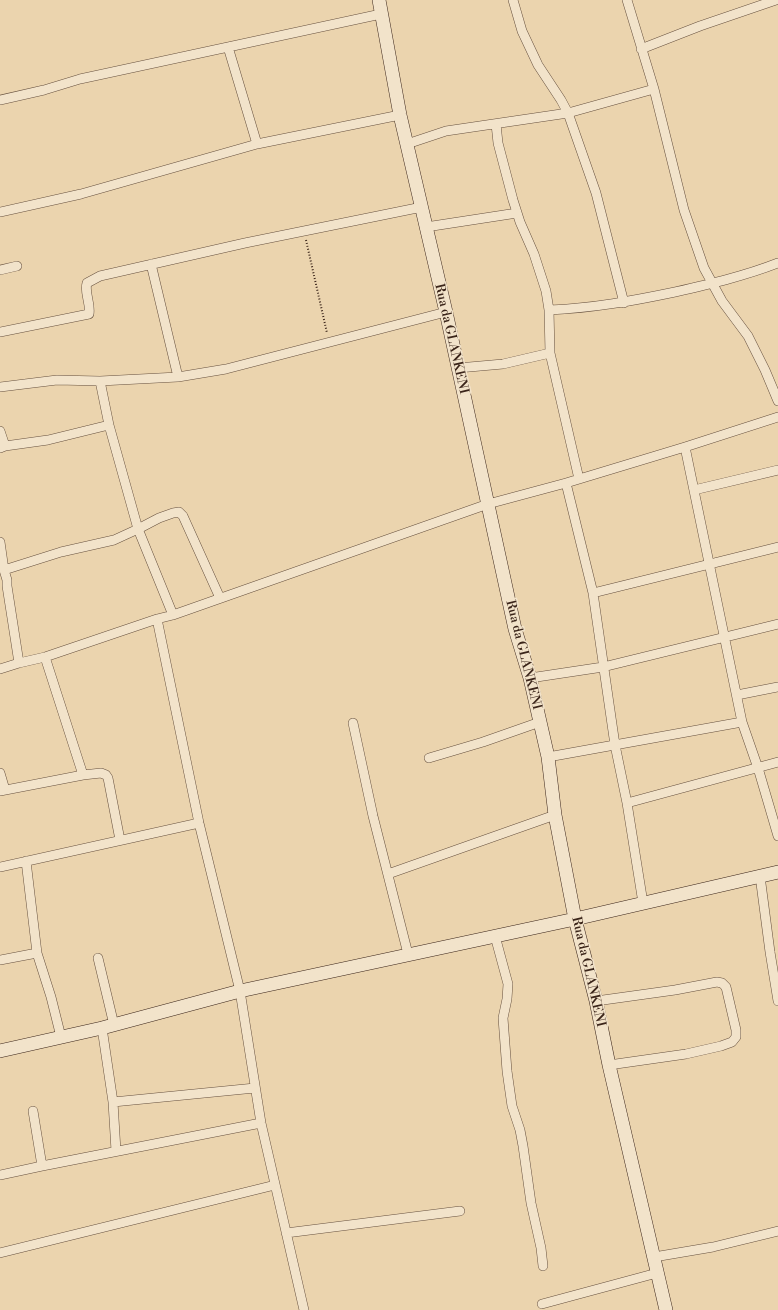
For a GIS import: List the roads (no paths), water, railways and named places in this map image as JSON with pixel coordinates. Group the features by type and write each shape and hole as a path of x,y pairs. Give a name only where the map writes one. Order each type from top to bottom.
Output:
{"street":[{"name":"Rua da GLANKENI","path":"379,0 400,115 446,312 515,629 530,678 548,757 556,815 575,918 596,1001 609,1065 666,1310"},
{"path":"512,0 522,31 538,65 568,113 596,193 624,303"},
{"path":"626,0 654,89 684,210 704,268 712,284 748,336 778,401"},
{"path":"642,49 700,26 776,0"},
{"path":"0,100 44,90 80,79 381,14"},
{"path":"228,47 257,144"},
{"path":"407,144 446,131 568,113 654,89"},
{"path":"0,212 81,194 257,144 400,115"},
{"path":"496,124 498,143 517,213 540,271 546,291 549,310 550,353 579,479"},
{"path":"0,332 89,314 86,288 87,283 91,279 100,276 422,206"},
{"path":"426,227 517,213"},
{"path":"549,310 587,308 624,303 712,284 761,270 778,263"},
{"path":"151,264 178,377"},
{"path":"0,270 17,266"},
{"path":"0,388 57,380 100,381 178,377 226,369 446,312"},
{"path":"458,368 503,364 550,353"},
{"path":"100,381 109,426 138,529 173,615"},
{"path":"0,669 45,657 173,615 488,504 579,479 778,417"},
{"path":"0,431 2,447 48,440 109,426"},
{"path":"685,447 742,722 758,768 778,836"},
{"path":"694,490 778,470"},
{"path":"566,482 593,593 615,745 627,804 643,903"},
{"path":"4,570 61,552 114,540 159,518 176,512 182,514 220,598"},
{"path":"0,542 19,663"},
{"path":"593,593 778,547"},
{"path":"157,619 200,823 240,991 261,1123 274,1185 304,1310"},
{"path":"530,678 603,667 778,624"},
{"path":"45,657 83,775"},
{"path":"737,695 778,686"},
{"path":"429,758 483,742 540,722"},
{"path":"548,757 742,722"},
{"path":"352,723 373,816 408,954"},
{"path":"627,804 778,762"},
{"path":"0,773 3,790 83,775 101,773 106,775 108,778 120,840"},
{"path":"388,874 556,815"},
{"path":"0,868 200,823"},
{"path":"26,862 37,953 51,997 61,1037"},
{"path":"0,1051 108,1026 240,991 495,936 778,872"},
{"path":"760,876 778,1000"},
{"path":"495,936 508,984 503,1018 507,1071 512,1106 521,1135 531,1203 541,1248 543,1266"},
{"path":"0,960 37,953"},
{"path":"98,958 108,1026 116,1151"},
{"path":"596,1001 675,990 708,983 722,983 726,986 736,1030 736,1037 732,1042 721,1046 686,1054 609,1065"},
{"path":"113,1102 255,1088"},
{"path":"34,1111 42,1166"},
{"path":"0,1175 261,1123"},
{"path":"0,1253 274,1185"},
{"path":"286,1233 460,1211"},
{"path":"654,1257 713,1247 778,1231"},
{"path":"542,1304 657,1273"}]}
